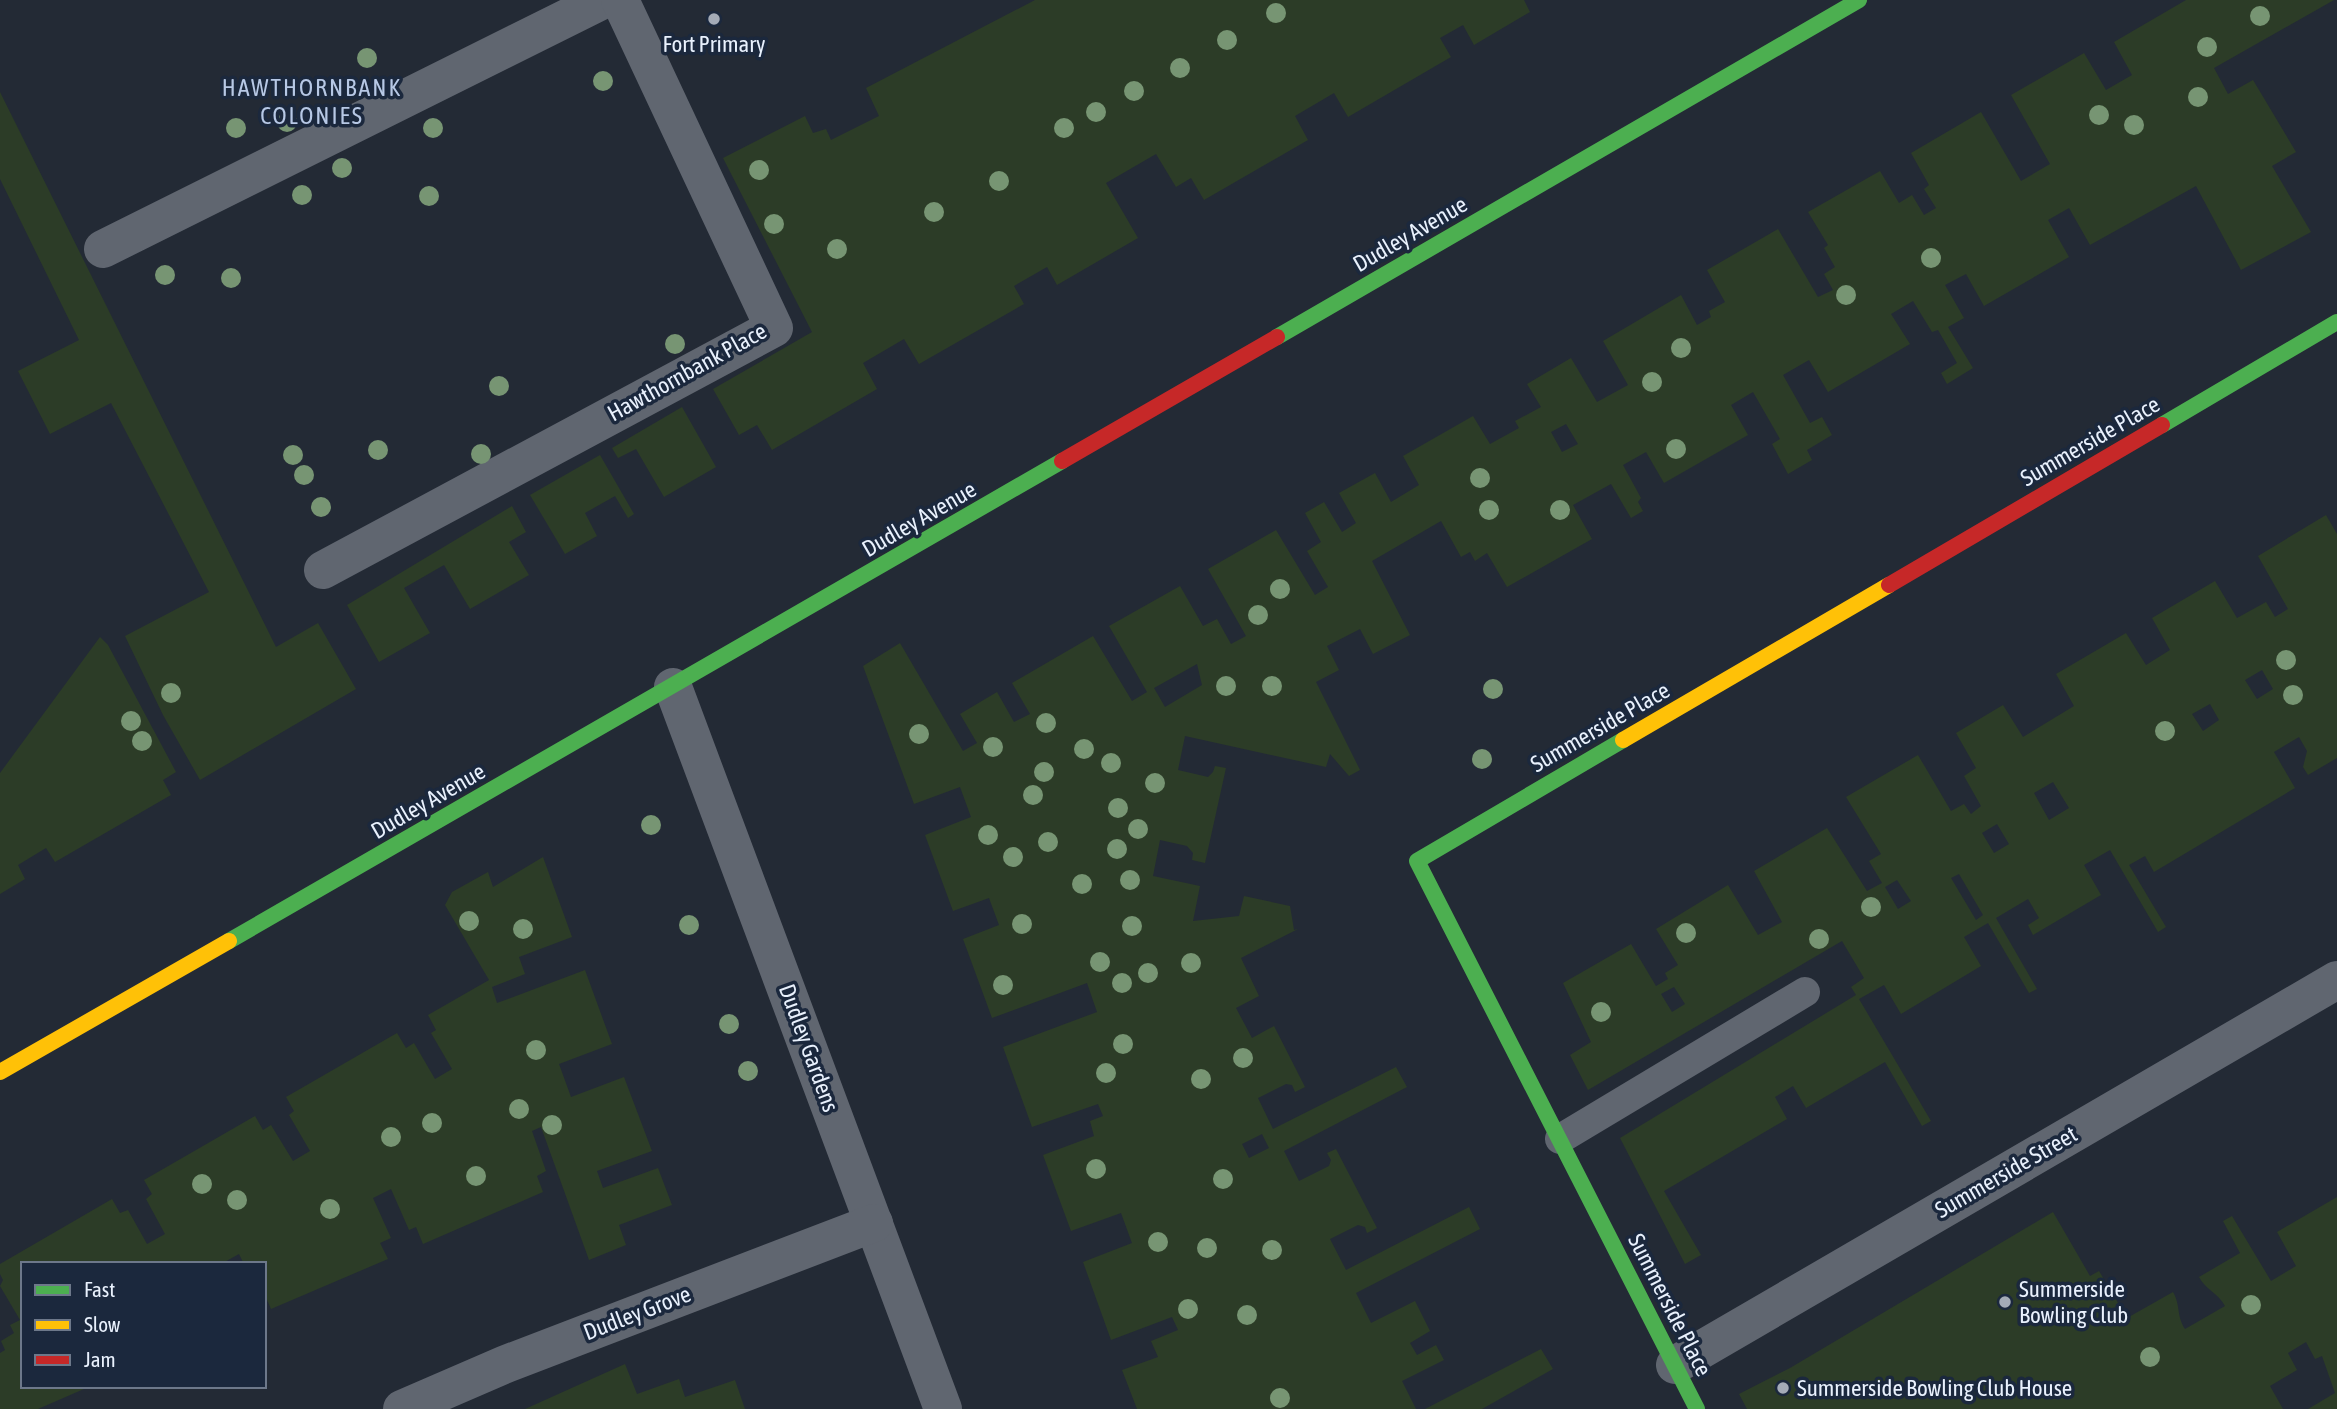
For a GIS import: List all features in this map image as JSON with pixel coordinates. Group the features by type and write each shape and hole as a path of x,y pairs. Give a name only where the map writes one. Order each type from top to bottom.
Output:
{"street":[{"path":"103,248 603,0"},
{"name":"Hawthornbank Place","path":"323,570 774,328 620,0"},
{"name":"Dudley Avenue","path":"0,1072 673,687 1859,0"},
{"name":"Summerside Place","path":"1697,1409 1418,861 2337,322"},
{"name":"Dudley Gardens","path":"673,687 943,1409"},
{"name":"Summerside Street","path":"1675,1365 2337,980"},
{"name":"Dudley Grove","path":"402,1409 506,1364 874,1223"}],"lane":[{"path":"1560,1139 1805,992"}],"green space":[{"path":"1035,0 1524,0 1530,12 1474,45 1463,25 1440,38 1451,57 1348,117 1334,93 1295,116 1308,140 1204,200 1191,178 1176,187 1156,154 1106,183 1138,238 1057,285 1047,267 1014,286 1024,304 919,364 904,339 863,363 877,389 772,450 757,425 739,435 713,389 812,332 723,158 805,116 813,133 826,129 831,140 879,116 866,88"},
{"path":"2186,0 2334,0 2214,68 2228,94 2253,80 2296,152 2272,166 2311,232 2241,270 2196,186 2090,245 2069,208 2048,220 2069,257 1984,306 1966,274 1945,285 1964,318 1948,327 1973,368 1947,384 1941,373 1957,363 1938,330 1932,332 1913,301 1891,314 1910,344 1828,392 1809,360 1783,375 1810,423 1822,417 1832,435 1807,450 1812,460 1788,474 1772,444 1780,439 1753,392 1731,405 1748,435 1664,483 1646,452 1623,465 1641,498 1638,502 1643,511 1631,518 1611,484 1573,505 1592,539 1507,587 1487,553 1475,561 1470,552 1461,557 1441,521 1372,561 1410,635 1373,654 1360,629 1327,646 1339,670 1316,682 1360,770 1349,776 1330,754 1326,767 1185,736 1178,770 1208,777 1215,766 1226,768 1205,863 1192,860 1193,853 1187,846 1160,840 1153,876 1200,886 1193,921 1239,916 1244,896 1290,906 1294,930 1298,929 1241,958 1259,996 1236,1008 1252,1038 1274,1026 1305,1087 1295,1092 1292,1085 1286,1084 1258,1098 1273,1129 1396,1067 1407,1087 1284,1151 1299,1181 1329,1166 1331,1160 1327,1153 1336,1149 1377,1228 1367,1233 1365,1227 1358,1225 1330,1239 1346,1270 1469,1207 1480,1229 1356,1293 1371,1323 1415,1301 1430,1331 1410,1343 1417,1355 1436,1345 1444,1360 1402,1381 1416,1409 1137,1409 1122,1370 1158,1357 1151,1341 1178,1330 1172,1317 1111,1340 1083,1262 1132,1243 1121,1213 1071,1231 1043,1155 1094,1136 1090,1121 1103,1116 1098,1104 1032,1127 1003,1047 1097,1012 1087,983 992,1018 963,939 999,925 989,898 953,911 925,835 971,817 960,787 914,804 863,666 900,643 963,751 977,743 960,714 997,692 1014,722 1030,714 1012,683 1093,636 1132,701 1147,692 1109,626 1180,586 1203,626 1217,619 1231,644 1246,636 1208,569 1276,530 1315,595 1328,587 1307,551 1321,542 1305,513 1324,502 1342,532 1356,523 1339,493 1375,473 1391,502 1419,485 1403,456 1473,416 1490,444 1519,428 1515,421 1541,407 1527,384 1571,358 1597,402 1628,385 1603,341 1681,295 1697,325 1711,317 1709,311 1725,302 1707,270 1778,229 1818,297 1833,290 1824,274 1835,267 1824,248 1828,245 1808,212 1880,171 1899,203 1912,195 1924,215 1936,208 1924,189 1929,185 1911,153 1981,112 2021,181 2050,164 2011,95 2084,53 2106,90 2132,75 2114,42","holes":["1566,424 1578,444 1562,452 1551,432","1197,664 1202,685 1165,707 1154,688","1262,1134 1269,1148 1249,1158 1242,1144"]},
{"path":"0,92 276,647 318,623 356,689 200,780 163,715 125,636 209,592 111,403 50,434 18,371 79,340 0,179"},
{"path":"682,407 716,467 664,497 636,449 618,458 612,448"},
{"path":"600,455 634,514 628,518 615,496 585,513 597,536 565,554 530,495"},
{"path":"512,506 526,532 509,542 529,575 470,609 444,565 404,588 430,633 379,662 347,605"},
{"path":"2326,515 2337,534 2337,758 2308,775 2303,767 2307,751 2299,737 2274,752 2295,788 2154,872 2145,856 2129,865 2166,927 2158,932 2110,850 2084,865 2101,895 2033,935 2028,925 2039,918 2028,899 1996,918 2037,989 2029,993 1988,923 1964,937 1981,966 1901,1014 1884,985 1859,999 1931,1121 1922,1126 1885,1062 1806,1108 1793,1086 1775,1097 1787,1119 1664,1191 1701,1255 1685,1264 1620,1138 1856,995 1851,987 1864,978 1842,941 1588,1090 1570,1055 1591,1042 1563,983 1631,944 1656,986 1668,979 1665,973 1678,965 1656,929 1728,885 1758,935 1782,922 1754,871 1827,828 1867,891 1882,883 1869,861 1881,854 1846,797 1918,755 1951,811 1964,804 1971,814 1981,806 1964,776 1976,768 1956,733 2003,705 2023,737 2074,706 2056,674 2126,633 2146,665 2170,650 2152,618 2215,581 2237,618 2266,602 2275,617 2288,609 2258,556","holes":["2262,670 2273,689 2257,699 2245,680","2210,704 2219,720 2203,731 2192,714","2053,782 2069,808 2049,820 2034,793","1997,824 2009,844 1994,853 1982,833","1959,874 1983,915 1976,920 1951,878","1897,880 1911,901 1898,909 1885,887","1674,987 1685,1004 1672,1012 1661,994"]},
{"path":"100,637 108,645 176,772 163,780 171,795 55,862 46,848 18,865 25,879 0,894 0,773"},
{"path":"543,857 572,937 519,957 525,974 492,987 497,1003 585,970 612,1044 559,1064 571,1097 624,1077 652,1151 597,1171 603,1188 658,1168 672,1205 619,1225 626,1245 589,1260 541,1127 532,1131 546,1171 537,1176 543,1192 423,1244 416,1227 409,1230 391,1189 373,1198 391,1238 380,1243 388,1259 271,1309 266,1298 266,1262 243,1262 239,1254 225,1262 21,1262 21,1388 84,1389 38,1409 0,1409 0,1353 5,1350 1,1341 14,1333 10,1325 20,1320 0,1286 3,1280 0,1264 112,1199 120,1213 128,1210 147,1244 165,1234 146,1199 152,1194 144,1180 255,1116 263,1130 271,1125 293,1161 310,1151 289,1115 294,1111 286,1097 397,1033 406,1048 414,1043 435,1079 452,1069 431,1033 436,1030 428,1015 489,980 445,905 452,892 488,872 493,887"},
{"path":"2337,1197 2337,1409 2308,1409 2335,1393 2322,1356 2315,1359 2306,1342 2288,1353 2297,1370 2270,1386 2283,1409 1747,1409 1739,1394 1790,1368 2053,1212 2090,1276 2099,1271 2127,1318 2173,1292 2185,1329 2225,1306 2199,1277 2240,1253 2223,1221 2232,1216 2271,1281 2296,1266 2277,1232"},
{"path":"1541,1349 1553,1369 1482,1409 1425,1409"},
{"path":"625,1364 637,1394 679,1379 685,1397 735,1380 745,1409 525,1409"}],"traffic: fast":[{"path":"1277,337 1859,0"},
{"path":"2162,425 2337,322"},
{"path":"229,941 1062,461"},
{"path":"1623,740 1417,861 1697,1409"}],"traffic: slow":[{"path":"1623,740 1889,585"},
{"path":"0,1072 229,941"}],"traffic: jam":[{"path":"1062,461 1277,337"},
{"path":"1889,585 2162,425"}],"place":[{"name":"Fort Primary","path":"714,19"},
{"name":"Summerside Bowling Club","path":"2005,1302"},
{"name":"Summerside Bowling Club House","path":"1783,1388"}],"district":[{"name":"HAWTHORNBANK COLONIES","path":"312,101"}]}
